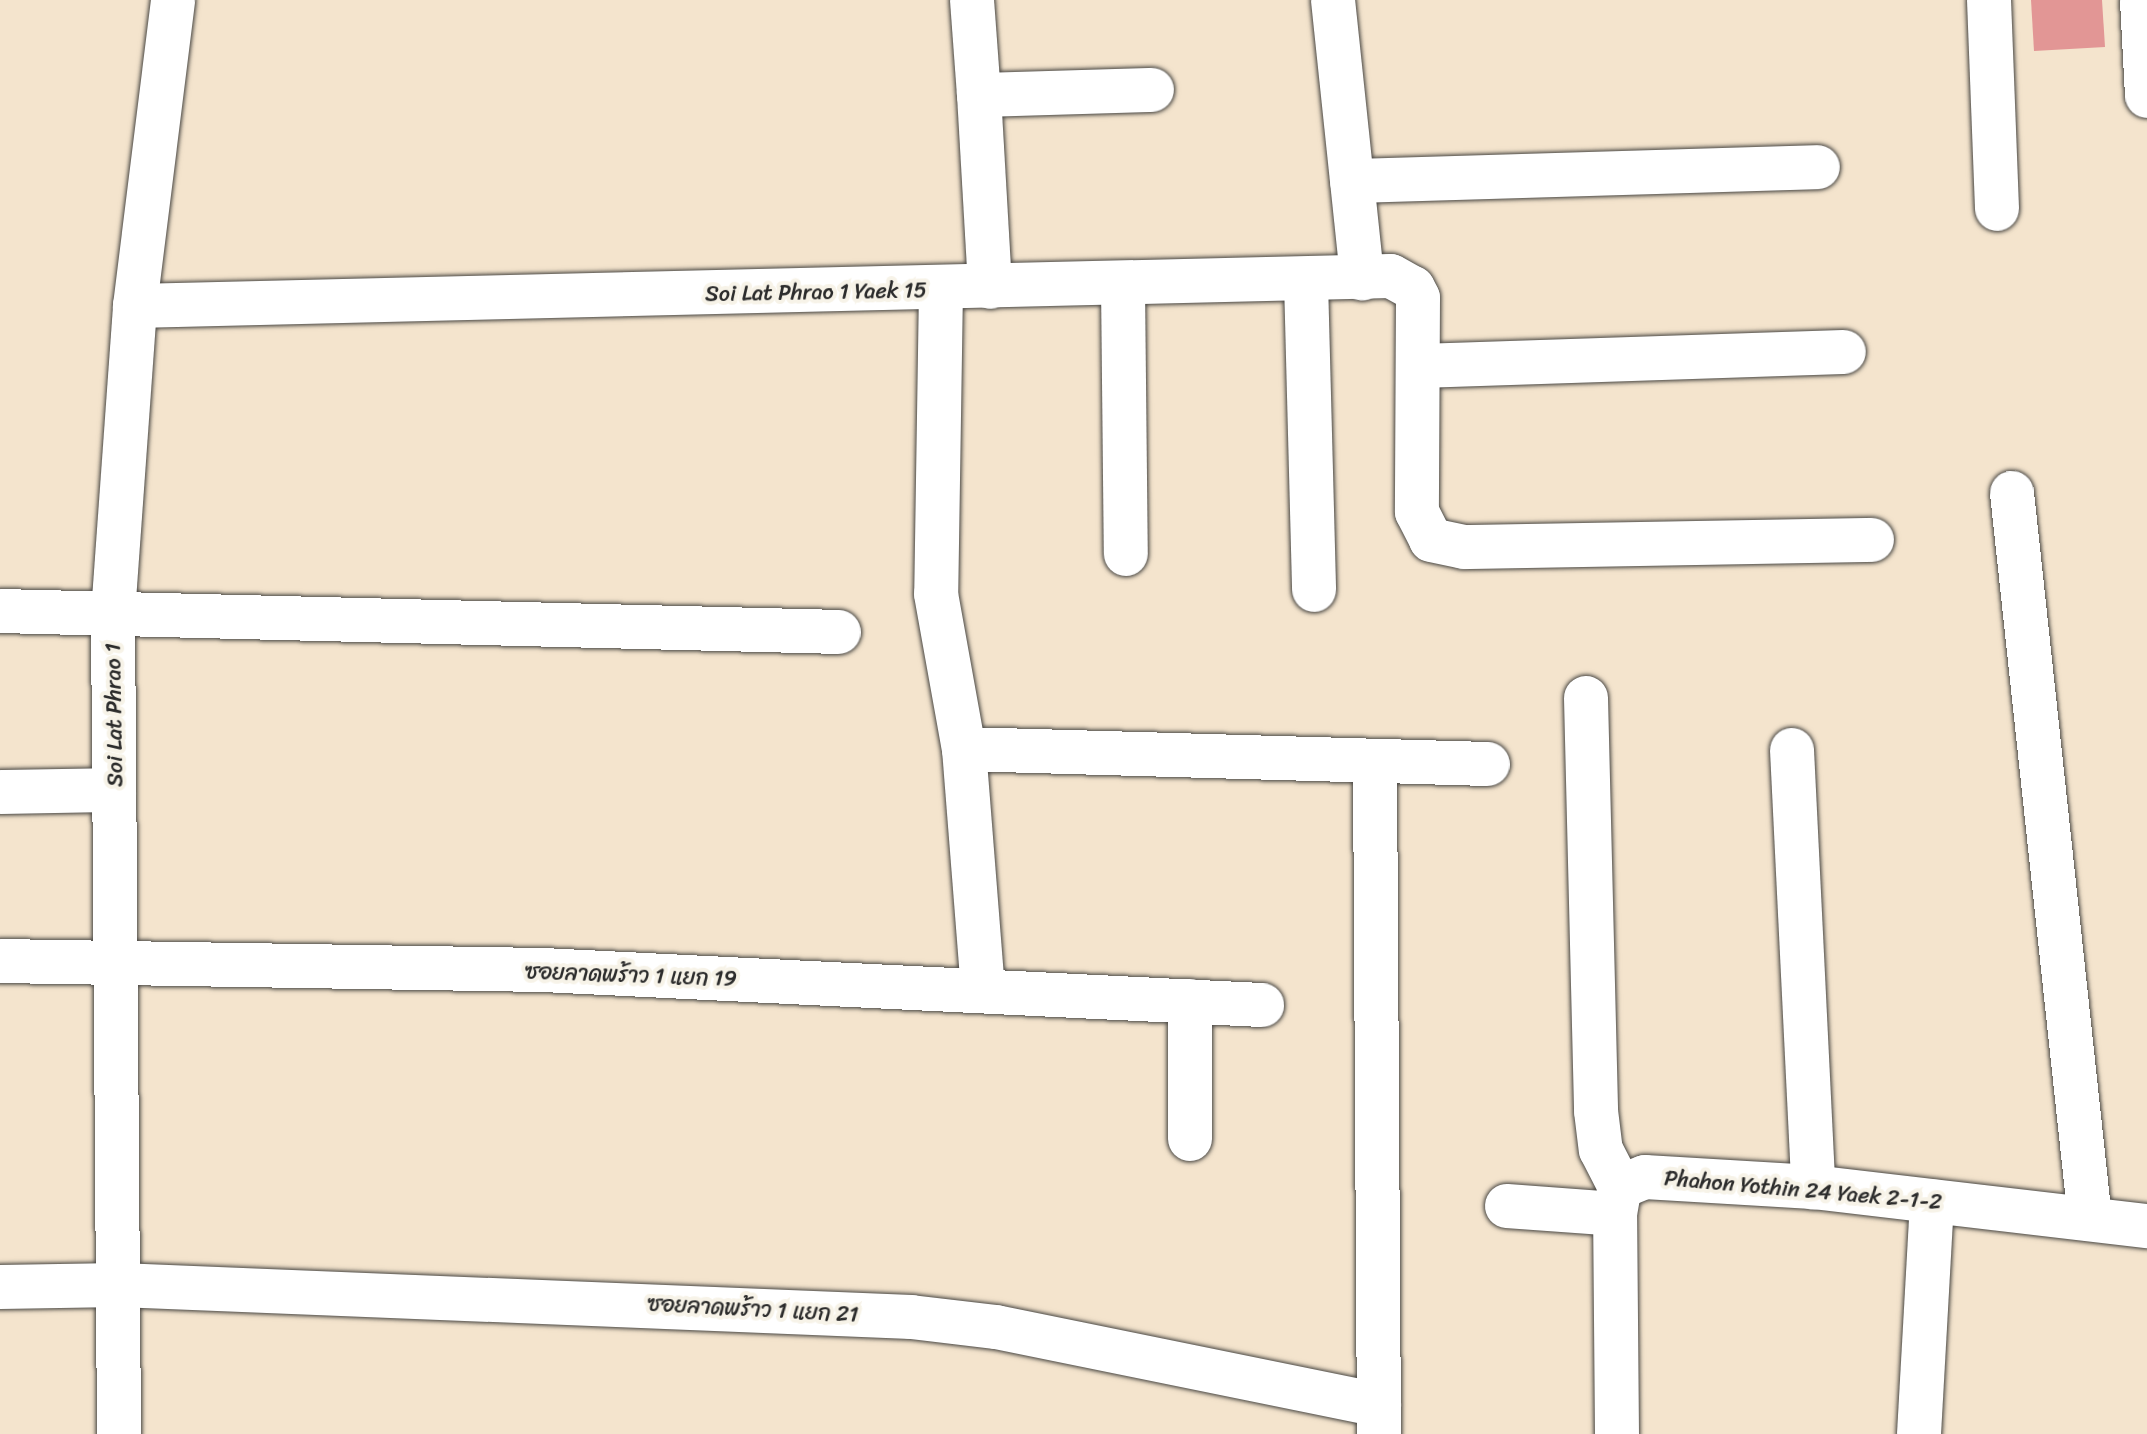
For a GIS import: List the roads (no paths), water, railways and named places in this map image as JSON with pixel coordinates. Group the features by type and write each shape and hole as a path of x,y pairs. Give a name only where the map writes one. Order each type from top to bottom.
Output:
{"street":[{"name":"Soi Lat Phrao 1","path":"119,1434 113,614 135,306 173,0"},
{"path":"972,0 990,287"},
{"path":"1333,0 1362,278"},
{"path":"1989,0 1997,209"},
{"path":"2142,0 2147,96"},
{"path":"979,95 1152,90"},
{"path":"1352,181 1818,167"},
{"name":"Soi Lat Phrao 1 Yaek 15","path":"135,306 1306,281 1391,276 1413,288 1419,366"},
{"path":"1306,281 1314,590"},
{"path":"1123,285 1126,554"},
{"path":"941,289 936,594 964,749 983,989"},
{"path":"1844,352 1419,366 1417,512 1431,540 1446,547 1872,540"},
{"path":"2012,493 2090,1219"},
{"path":"0,611 839,632"},
{"path":"1586,698 1596,1111 1601,1150 1617,1200 1617,1434"},
{"path":"964,749 1375,765 1488,764"},
{"path":"1792,750 1813,1187"},
{"path":"1375,765 1379,1420"},
{"path":"0,792 114,790"},
{"name":"ซอยลาดพร้าว 1 แยก 19","path":"0,961 543,970 983,989 1262,1005"},
{"path":"1190,1001 1190,1139"},
{"name":"Phahon Yothin 24 Yaek 2-1-2","path":"1507,1206 1617,1200 1645,1177 1813,1187 2147,1226"},
{"path":"1919,1434 1932,1201"},
{"name":"ซอยลาดพร้าว 1 แยก 21","path":"0,1287 119,1285 911,1317 1041,1335 1379,1420"}]}
